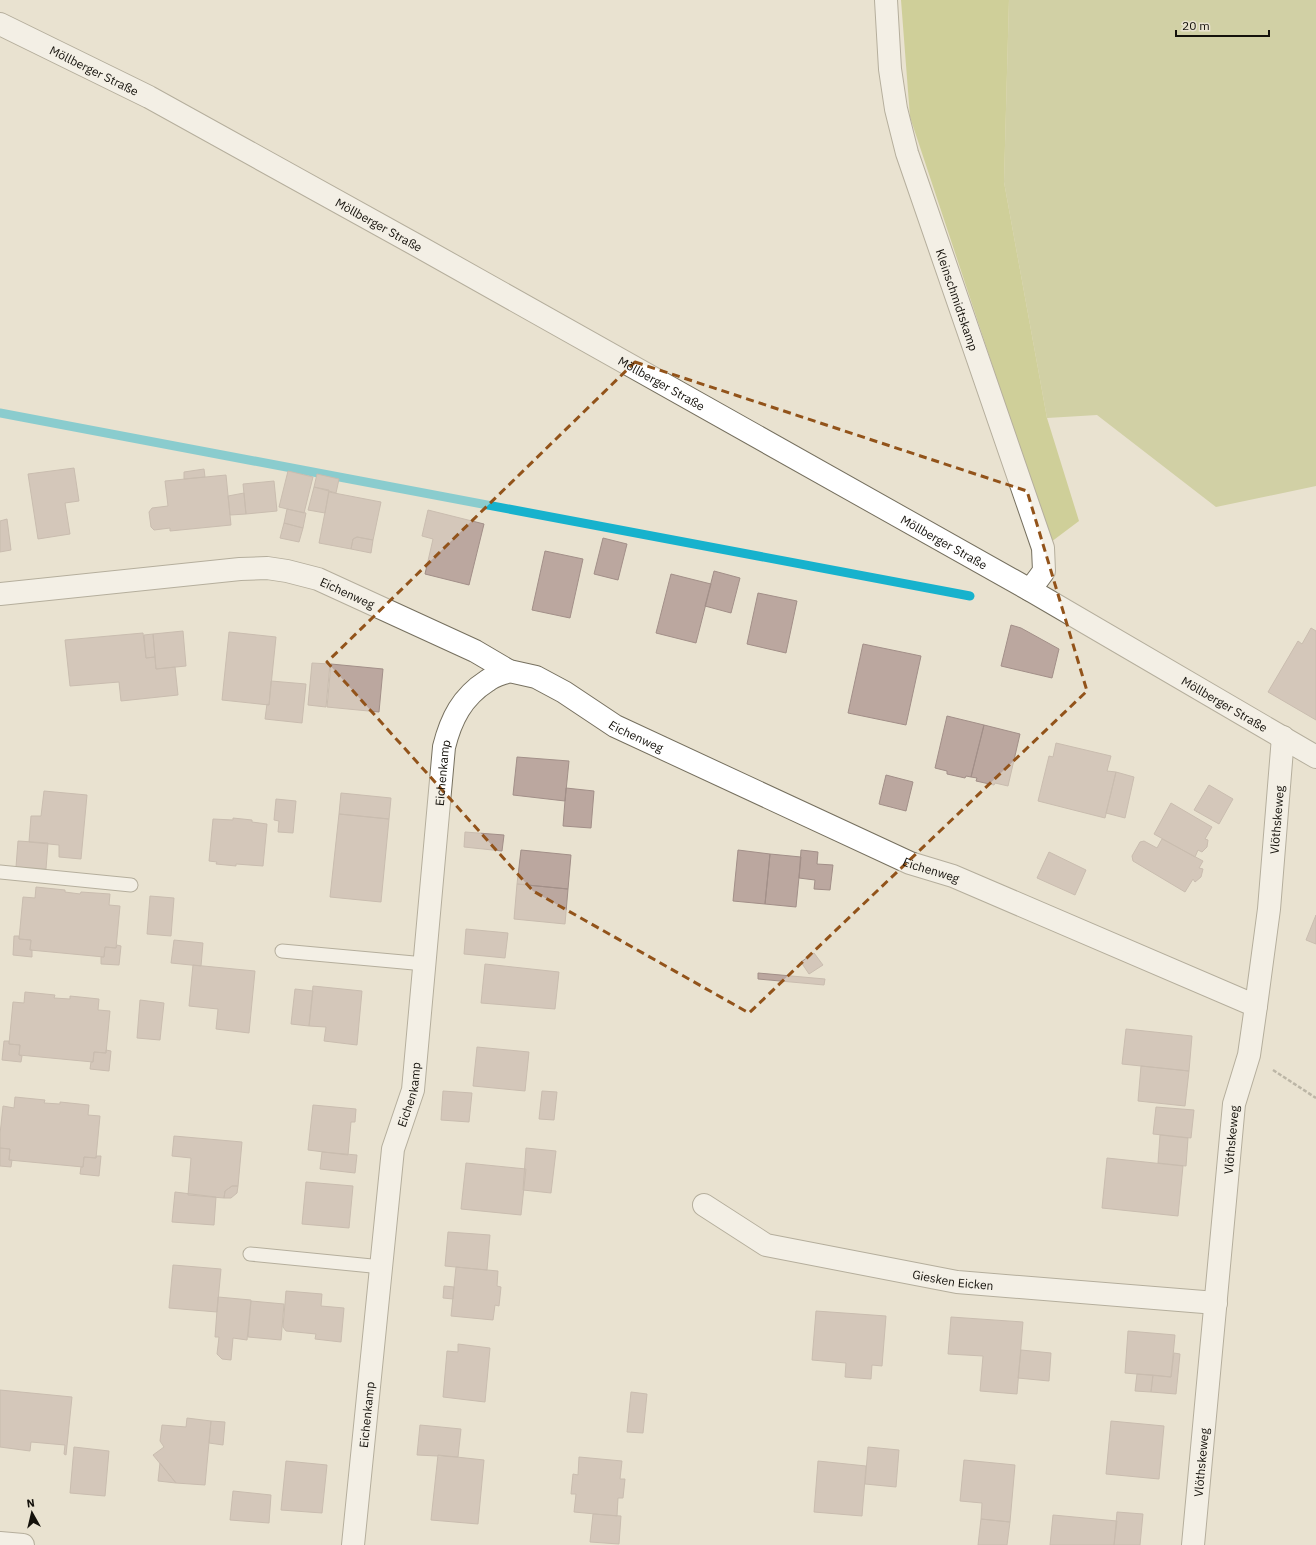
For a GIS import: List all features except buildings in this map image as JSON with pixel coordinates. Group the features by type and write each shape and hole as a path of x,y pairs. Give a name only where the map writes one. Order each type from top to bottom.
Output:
{"street":[{"name":"Kleinschmidtskamp","path":"886,0 890,69 896,109 907,153 1043,548 1044,571 1030,590"},
{"name":"Möllberger Straße","path":"0,24 149,97 418,246 1030,590 1316,757"},
{"name":"Eichenweg","path":"0,594 240,569 267,568 287,571 325,583 475,651 509,671 536,678 564,692 615,726 910,863 953,876 1256,1006"},
{"name":"Eichenkamp","path":"353,1545 393,1149 413,1090 444,747 449,728 458,710 472,693 487,680 509,671"},
{"name":"Vlöthskeweg","path":"1193,1545 1234,1104 1249,1055 1269,909 1283,738"},
{"name":"Giesken Eicken","path":"704,1205 766,1245 957,1282 1216,1304"},
{"path":"0,1543 23,1545"}],"lane":[{"path":"0,872 131,885"},
{"path":"282,951 424,964"},
{"path":"250,1254 382,1267"}],"path":[{"path":"1249,1055 1316,1098"}],"highlighted area":[{"path":"635,362 1027,491 1087,691 749,1013 533,891 327,662"}],"green space":[{"path":"901,0 1009,0 1004,182 1047,418 1079,521 1051,542 910,117"},
{"path":"1009,0 1316,0 1316,486 1216,507 1097,415 1047,418 1004,182"}],"waterway":[{"path":"0,413 970,596"}]}
